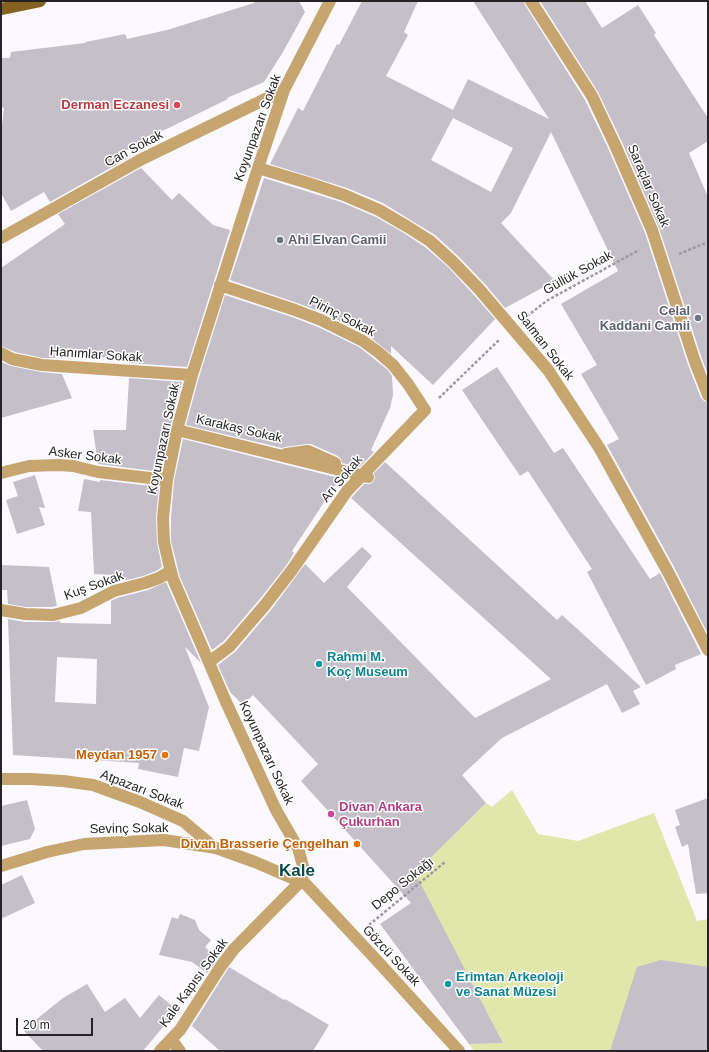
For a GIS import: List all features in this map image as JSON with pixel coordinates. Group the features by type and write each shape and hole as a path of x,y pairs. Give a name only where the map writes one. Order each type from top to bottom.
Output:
{"main road":[{"path":"1,9 40,1"}],"street":[{"name":"Koyunpazarı Sokak","path":"302,880 303,866 298,848 276,810 184,605 171,571 164,542 163,524 167,480 177,430 192,375 220,285 284,90 330,1"},
{"name":"Saraçlar Sokak","path":"531,1 592,96 618,152 656,240 695,362 708,395"},
{"name":"Can Sokak","path":"1,238 142,159 284,90"},
{"name":"Salman Sokak","path":"258,168 344,195 379,210 430,241 479,289 548,370 600,449 668,572 708,650"},
{"name":"Pirinç Sokak","path":"220,285 321,320 363,341 393,365 408,384 425,410"},
{"name":"Hanımlar Sokak","path":"1,354 12,359 42,366 192,375"},
{"name":"Arı Sokak","path":"209,662 229,646 265,605 292,570 347,491 365,476 425,410"},
{"name":"Karakaş Sokak","path":"177,430 288,455 308,451 365,476"},
{"name":"Asker Sokak","path":"1,473 43,464 73,466 98,472 167,480"},
{"name":"Kuş Sokak","path":"1,610 25,614 53,615 82,608 114,591 145,583 159,578 171,571"},
{"name":"Atpazarı Sokak","path":"2,777 63,781 93,785 140,802 184,821 216,848"},
{"name":"Sevinç Sokak","path":"1,866 47,852 84,844 164,840 216,848 255,862 299,881 302,880"},
{"name":"Gözcü Sokak","path":"302,880 459,1051"},
{"name":"Kale Kapısı Sokak","path":"160,1051 180,1030 221,966 234,949 302,880"},
{"path":"171,1039 180,1051"}],"path":[{"name":"Güllük Sokak","path":"512,327 548,300 656,240"},
{"path":"662,261 708,242"},
{"path":"425,410 448,390 512,327"},
{"name":"Depo Sokağı","path":"355,937 445,862"}],"green space":[{"path":"512,790 538,834 578,841 654,813 697,921 708,919 708,1051 474,1051 469,1044 503,1043 414,873 486,803 492,807"}],"building":[{"path":"299,1 305,12 283,52 264,82 227,98 228,99 146,139 147,140 125,151 130,157 50,202 44,192 11,211 1,193 1,134 4,108 1,107 1,58 10,58 11,52 85,43 125,34 127,39 167,30 255,2"},
{"path":"362,1 418,1 404,32 408,35 386,76 453,110 468,79 549,119 473,1 524,1 525,5 585,100 608,148 645,233 688,365 701,398 708,402 708,634 673,565 607,445 619,439 581,374 597,365 561,304 618,271 551,132 511,213 501,223 555,281 505,308 485,284 435,235 383,203 347,188 270,164 298,108 303,111 337,44 339,45","holes":["453,118 513,148 491,192 431,160"]},
{"path":"540,1 585,1 602,28 638,5 656,33 654,35 708,118 708,141 689,153 708,197 708,375 659,228 622,142 598,92"},
{"path":"141,168 172,200 179,193 213,225 230,230 187,367 129,363 130,359 54,354 56,358 43,358 15,352 1,346 1,268 65,224 58,214"},
{"path":"264,178 341,202 376,217 404,233 425,247 448,267 495,319 433,385 391,346 391,354 366,334 324,313 230,280"},
{"path":"225,295 318,327 359,347 388,370 392,376 393,395 390,408 371,450 374,452 360,467 342,463 338,456 311,444 282,448 186,425 199,377"},
{"path":"1,362 11,366 41,372 62,374 72,398 1,418"},
{"path":"497,367 554,453 563,448 650,579 660,573 701,654 675,665 676,669 646,685 587,572 592,569 528,471 520,476 462,390"},
{"path":"129,378 182,382 170,428 161,472 98,464 93,430 126,430"},
{"path":"183,439 347,480 340,488 336,484 292,551 294,553 286,566 224,641 212,650 180,577 171,541 174,481"},
{"path":"385,462 557,620 562,615 641,687 633,691 640,704 622,713 607,684 502,738 462,775 486,803 415,873 503,1043 469,1044 380,924 411,903 301,781 318,764 253,695 243,705 230,692 218,665 235,652 271,610 305,564 324,583 362,547 372,556 347,587 475,718 551,679 351,498 364,484 370,484 373,482 375,478 374,473"},
{"path":"35,475 45,508 39,507 45,525 17,534 6,500 18,496 13,482"},
{"path":"84,479 100,482 100,480 159,487 156,517 157,542 162,567 143,576 111,584 111,575 94,574 91,512 78,511"},
{"path":"1,565 49,567 57,606 26,607 8,604 7,590 1,590"},
{"path":"166,582 201,663 185,647 209,707 199,751 184,748 178,777 138,769 139,763 13,755 8,619 25,622 60,621 60,623 111,624 111,601 148,590","holes":["57,657 97,659 96,704 55,702"]},
{"path":"708,798 708,893 696,894 688,844 682,847 675,827 680,825 675,810"},
{"path":"27,800 35,829 30,839 1,846 1,806"},
{"path":"22,875 35,903 1,919 1,885"},
{"path":"180,914 195,920 199,930 211,940 205,947 218,958 207,973 192,962 159,955 172,917 178,919"},
{"path":"661,960 708,967 708,1051 610,1051 637,967"},
{"path":"229,967 329,1025 313,1051 220,1051 192,1026"},
{"path":"87,984 105,1012 125,998 140,1018 159,995 177,1010 143,1051 43,1051 23,1030 63,998"}],"place":[{"name":"Derman Eczanesi","path":"177,105"},
{"name":"Ahi Elvan Camii","path":"280,240"},
{"name":"Celal Kaddani Camii","path":"698,318"},
{"name":"Rahmi M. Koç Museum","path":"319,664"},
{"name":"Meydan 1957","path":"165,755"},
{"name":"Divan Ankara Çukurhan","path":"331,814"},
{"name":"Divan Brasserie Çengelhan","path":"357,844"},
{"name":"Erimtan Arkeoloji ve Sanat Müzesi","path":"448,984"}],"district":[{"name":"Kale","path":"297,871"}]}
